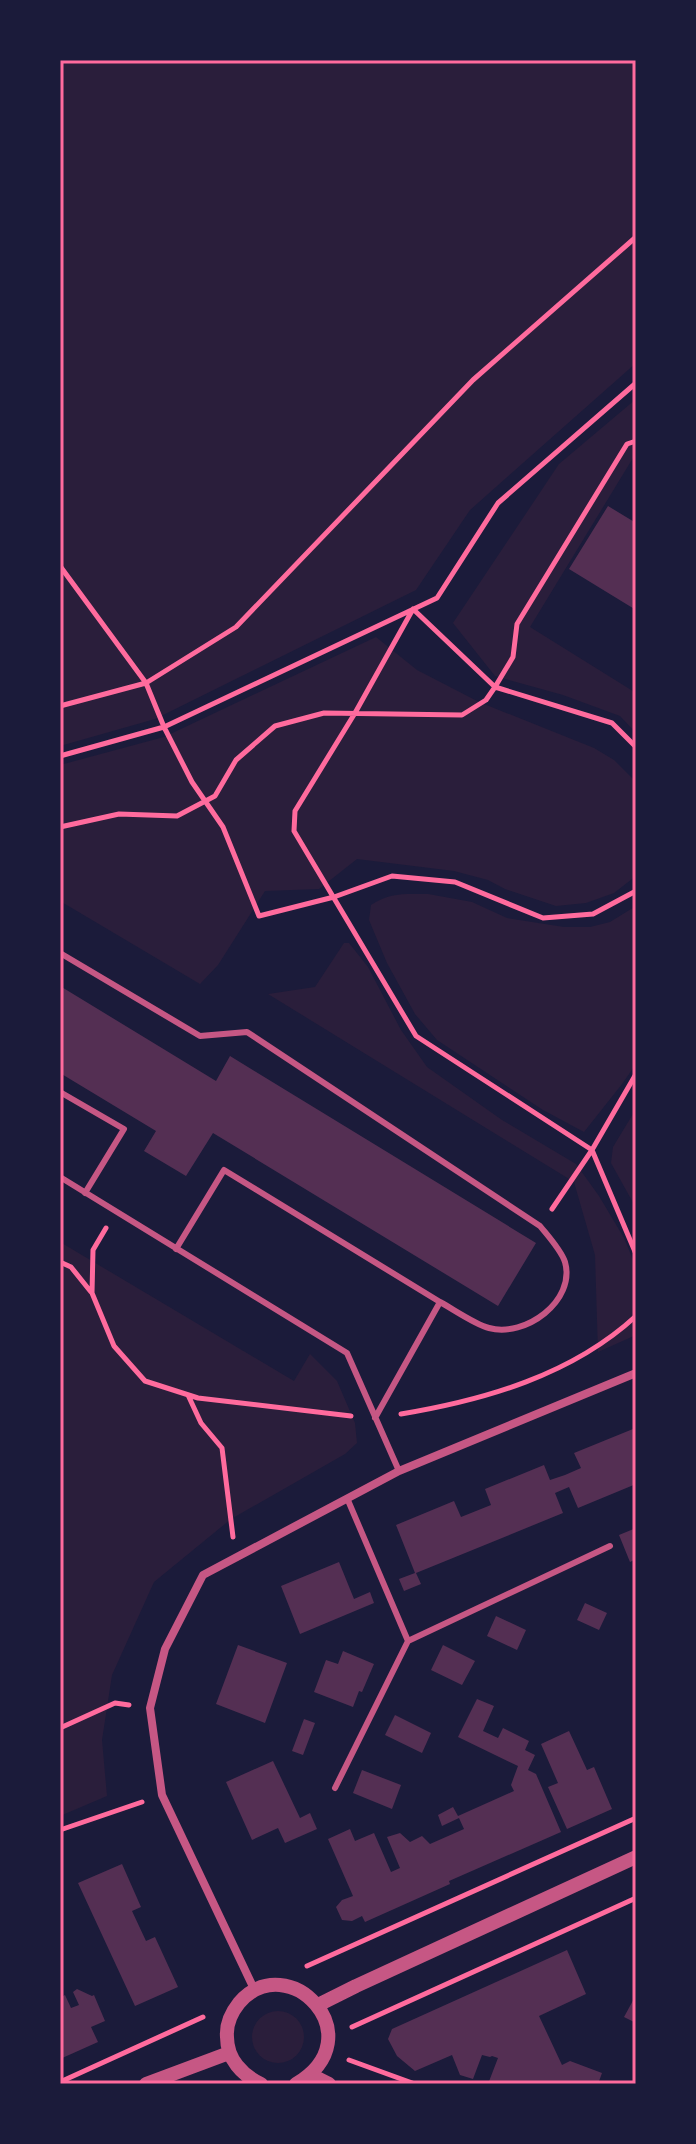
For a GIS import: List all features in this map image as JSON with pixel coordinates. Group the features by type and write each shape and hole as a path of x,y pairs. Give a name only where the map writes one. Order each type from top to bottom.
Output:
{"street":[{"path":"255,1991 162,1795 150,1708 165,1649 203,1575 399,1471 636,1373"},
{"path":"318,2005 636,1857"},
{"path":"261,2084 238,2068 229,2053 229,2022 244,1998 276,1985 299,1990 318,2005 326,2023 328,2043 325,2055 311,2075 296,2084"},
{"path":"146,2084 229,2053"},
{"path":"311,2075 329,2084"}],"lane":[{"path":"60,953 200,1036 247,1032 540,1226 564,1260 567,1280 557,1303 539,1318 512,1329 490,1329 440,1302 224,1170 176,1249"},
{"path":"60,1092 124,1129 85,1193"},
{"path":"60,1177 347,1353 399,1471"},
{"path":"375,1418 440,1302"},
{"path":"347,1498 408,1641"},
{"path":"335,1788 408,1641 610,1546"}],"path":[{"path":"60,706 146,683 236,627 473,380 636,237"},
{"path":"60,756 164,727 437,598 498,503 636,383"},
{"path":"60,827 119,814 177,816 215,796 236,760 275,726 324,713 462,715 486,700 513,657 517,624 627,444 636,441"},
{"path":"60,566 146,683 192,782 223,827 259,916 334,897 392,876 455,882 543,918 593,914 636,891"},
{"path":"413,609 495,687 612,723 636,747"},
{"path":"413,609 295,811 294,831 416,1036 592,1150 636,1254"},
{"path":"540,1226 592,1150 636,1074"},
{"path":"92,1293 93,1250 115,1211"},
{"path":"60,1262 71,1267 92,1293 114,1346 145,1381 188,1395 324,1414 375,1418 433,1409 501,1392 570,1362 616,1334 636,1316"},
{"path":"188,1395 201,1423 222,1448 237,1558"},
{"path":"60,1728 115,1703 150,1708"},
{"path":"60,1830 162,1795"},
{"path":"307,1966 636,1818"},
{"path":"352,2027 636,1898"},
{"path":"60,2082 204,2017"},
{"path":"349,2060 415,2084"}],"shaded area":[{"path":"60,60 636,60 636,363 470,510 416,590 155,719 60,746"},
{"path":"636,399 636,453 530,627 636,693 636,733 620,716 563,695 495,676 453,623 559,464"},
{"path":"376,637 417,670 479,702 594,748 614,760 636,782 636,870 632,879 614,893 586,903 556,906 488,880 454,871 357,859 319,889 265,891 218,965 200,984 60,901 60,765 164,737"},
{"path":"428,894 472,902 507,918 564,927 590,927 610,922 636,906 636,1064 584,1132 543,1110 437,1040 415,1014 387,963 369,920 371,905 385,898"},
{"path":"344,943 349,943 368,967 401,1030 427,1067 502,1120 576,1164 624,1238 636,1267 636,1335 598,1352 595,1255 574,1182 268,994 315,987"},
{"path":"636,1109 636,1208 611,1163 613,1147"},
{"path":"60,1242 294,1381 310,1354 337,1381 355,1423 357,1443 345,1454 231,1519 154,1582 112,1675 102,1740 107,1796 60,1816"},
{"path":"278,2011 296,2019 304,2037 296,2055 278,2063 260,2055 252,2037 260,2019"}],"building":[{"path":"608,506 636,523 636,610 569,569"},
{"path":"60,986 216,1081 230,1056 536,1243 498,1306 213,1133 186,1176 144,1151 156,1131 60,1073"},
{"path":"633,1429 636,1437 636,1484 578,1508 569,1487 555,1493 563,1513 416,1573 421,1584 404,1591 399,1579 415,1573 396,1525 454,1501 461,1517 491,1505 485,1489 544,1465 550,1480 565,1475 581,1468 574,1453"},
{"path":"636,1528 636,1559 630,1562 619,1535"},
{"path":"339,1562 354,1599 370,1592 374,1603 300,1634 281,1586"},
{"path":"585,1603 607,1613 599,1630 577,1620"},
{"path":"496,1616 526,1630 517,1650 487,1636"},
{"path":"238,1645 287,1663 265,1723 216,1704"},
{"path":"443,1645 475,1661 462,1685 431,1670"},
{"path":"343,1651 374,1664 353,1707 314,1692 326,1660 338,1664"},
{"path":"477,1699 494,1706 483,1731 498,1738 503,1728 529,1741 525,1750 535,1755 528,1770 536,1774 561,1832 365,1922 362,1916 352,1921 342,1920 336,1907 342,1900 353,1896 328,1839 350,1829 355,1841 374,1833 391,1872 400,1868 387,1837 400,1833 410,1842 422,1836 430,1844 464,1829 459,1818 442,1826 438,1815 453,1807 458,1816 514,1791 511,1785 518,1766 458,1737"},
{"path":"395,1715 431,1733 422,1753 385,1735"},
{"path":"304,1719 315,1723 303,1755 292,1751"},
{"path":"569,1731 587,1770 594,1767 612,1809 567,1829 548,1787 558,1783 541,1744"},
{"path":"273,1761 300,1818 310,1813 317,1829 285,1843 278,1828 252,1840 226,1782"},
{"path":"362,1770 401,1785 392,1809 353,1793"},
{"path":"122,1864 141,1907 132,1911 146,1941 155,1937 178,1987 135,2006 78,1883"},
{"path":"567,1950 586,1994 539,2016 562,2065 570,2061 602,2073 598,2084 488,2084 498,2058 492,2056 482,2055 473,2079 460,2075 452,2055 415,2071 397,2056 388,2039 392,2029"},
{"path":"77,1989 94,1995 105,2021 91,2027 98,2042 60,2059 60,1998 65,1995 71,2008 79,2005 73,1992"},
{"path":"636,1995 636,2023 624,2017"}]}
